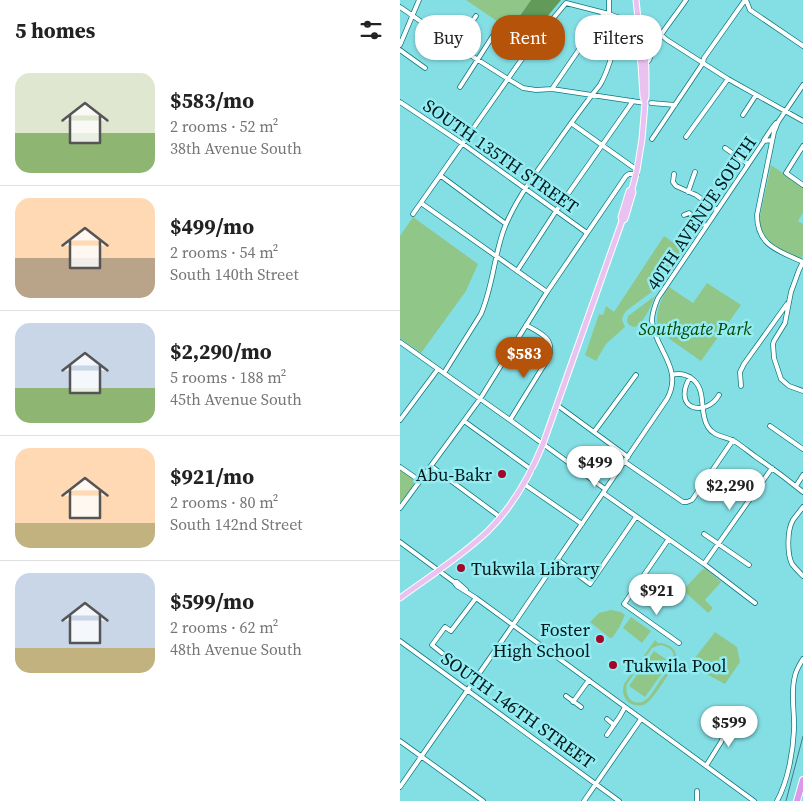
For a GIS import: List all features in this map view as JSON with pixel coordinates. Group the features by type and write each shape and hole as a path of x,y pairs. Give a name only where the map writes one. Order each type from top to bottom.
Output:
{"highway":[{"path":"798,801 803,780"},
{"path":"798,801 803,793"}],"main road":[{"path":"636,0 638,15"},
{"path":"640,60 643,96 647,102"},
{"path":"400,598 474,543 488,530 514,499 532,470 543,444 622,221 621,217 637,172 647,102 645,60"}],"street":[{"path":"400,45 419,0"},
{"path":"609,14 610,0"},
{"path":"686,0 662,35 703,64 803,121"},
{"path":"746,0 750,10 803,46"},
{"path":"652,139 703,64 704,58 746,0"},
{"path":"413,214 536,39 566,3 619,17 620,20 607,70 600,85 571,123 514,206 496,256 490,290 481,314 444,373"},
{"path":"400,7 415,18"},
{"path":"552,89 604,13"},
{"path":"481,53 491,38"},
{"path":"400,50 426,68"},
{"path":"460,87 476,60"},
{"path":"479,60 523,88 552,89 675,105"},
{"path":"645,64 650,60"},
{"path":"686,137 728,79"},
{"path":"764,141 803,85"},
{"path":"743,115 756,95"},
{"path":"517,271 556,211 633,101"},
{"name":"SOUTH 135TH STREET","path":"400,102 587,232"},
{"path":"778,122 772,140 757,215 758,227 764,240 774,248 803,262 788,302 785,323 774,340 773,349 781,379 789,386 803,391"},
{"path":"571,123 637,172"},
{"name":"40TH AVENUE SOUTH","path":"672,374 652,322 658,298 764,141 772,140"},
{"path":"803,146 786,173 803,185"},
{"path":"725,148 748,164"},
{"path":"400,508 480,399 547,292 626,176 637,172"},
{"path":"688,192 695,172"},
{"path":"674,174 674,184 679,189 696,195 717,210"},
{"path":"441,176 506,224"},
{"path":"422,203 547,292"},
{"path":"684,215 689,214 706,226"},
{"path":"741,386 740,372 744,364 788,302"},
{"path":"510,420 549,358 551,348 545,336 526,325"},
{"path":"400,342 543,444 636,517 704,564 755,603"},
{"path":"400,420 438,369"},
{"path":"400,786 558,560 667,399 671,389 672,374 690,377 698,384 705,422 710,429 718,436 733,440 803,492"},
{"path":"594,432 636,375"},
{"path":"690,377 684,397 685,402 689,406 703,407 712,404 719,395"},
{"path":"557,405 628,457"},
{"path":"464,421 532,470"},
{"path":"770,426 803,449"},
{"path":"625,462 683,502 689,502 733,440"},
{"path":"432,466 500,517"},
{"path":"400,467 420,481"},
{"path":"704,564 772,468"},
{"path":"796,486 803,475"},
{"path":"524,484 582,524"},
{"path":"803,507 790,526 789,544 792,563 803,576"},
{"path":"558,560 590,584 636,517"},
{"path":"704,534 749,565"},
{"path":"668,540 624,604 678,643"},
{"path":"400,542 439,570 457,586 754,801"},
{"path":"442,653 432,645 445,627 451,631 476,598"},
{"name":"SOUTH 146TH STREET","path":"400,641 619,801"},
{"path":"777,801 786,777 794,740 793,691 795,676 803,659"},
{"path":"573,702 588,680"},
{"path":"566,696 581,707"},
{"path":"607,735 625,706"},
{"path":"607,719 614,725"},
{"path":"584,801 642,719"},
{"path":"706,766 721,742 731,720"},
{"path":"400,741 482,801"},
{"path":"697,792 697,801"}],"green space":[{"path":"466,0 531,0 520,15 491,15 491,17"},
{"path":"531,0 561,0 549,15 520,15"},
{"path":"771,165 803,187 803,213 798,221 803,224 803,255 801,259 769,242 759,221"},
{"path":"413,217 478,264 466,291 421,353 400,338 400,236"},
{"name":"Southgate Park","path":"664,236 685,251 661,285 626,311 622,320 625,327 606,344 596,361 585,355 599,314 603,315 606,306 614,312"},
{"name":"Southgate Park","path":"707,283 741,305 701,361 658,331 657,319 660,303 669,287 693,303"},
{"name":"Southgate Park","path":"655,296 640,324 634,327 629,325 627,321 628,316"},
{"path":"400,469 416,482 400,503"},
{"path":"705,568 721,582 705,600 713,608 708,613 683,590"},
{"path":"611,610 625,615 619,628 610,638 590,622 599,613"},
{"path":"631,617 651,631 642,643 623,628"},
{"path":"715,632 737,647 740,662 725,684 697,669 691,663"},
{"path":"655,640 657,643 668,645 676,653 675,664 647,703 638,706 628,702 623,694 624,684","holes":["661,645 672,652 672,662 651,695 640,702 630,699 626,688 627,684 652,648"]},
{"path":"654,651 670,662 645,697 629,686"}],"tram line":[{"path":"786,801 803,736"}],"place":[{"name":"Abu-Bakr","path":"502,474"},
{"name":"Tukwila Library","path":"461,568"},
{"name":"Foster High School","path":"600,639"},
{"name":"Tukwila Pool","path":"613,665"}]}
